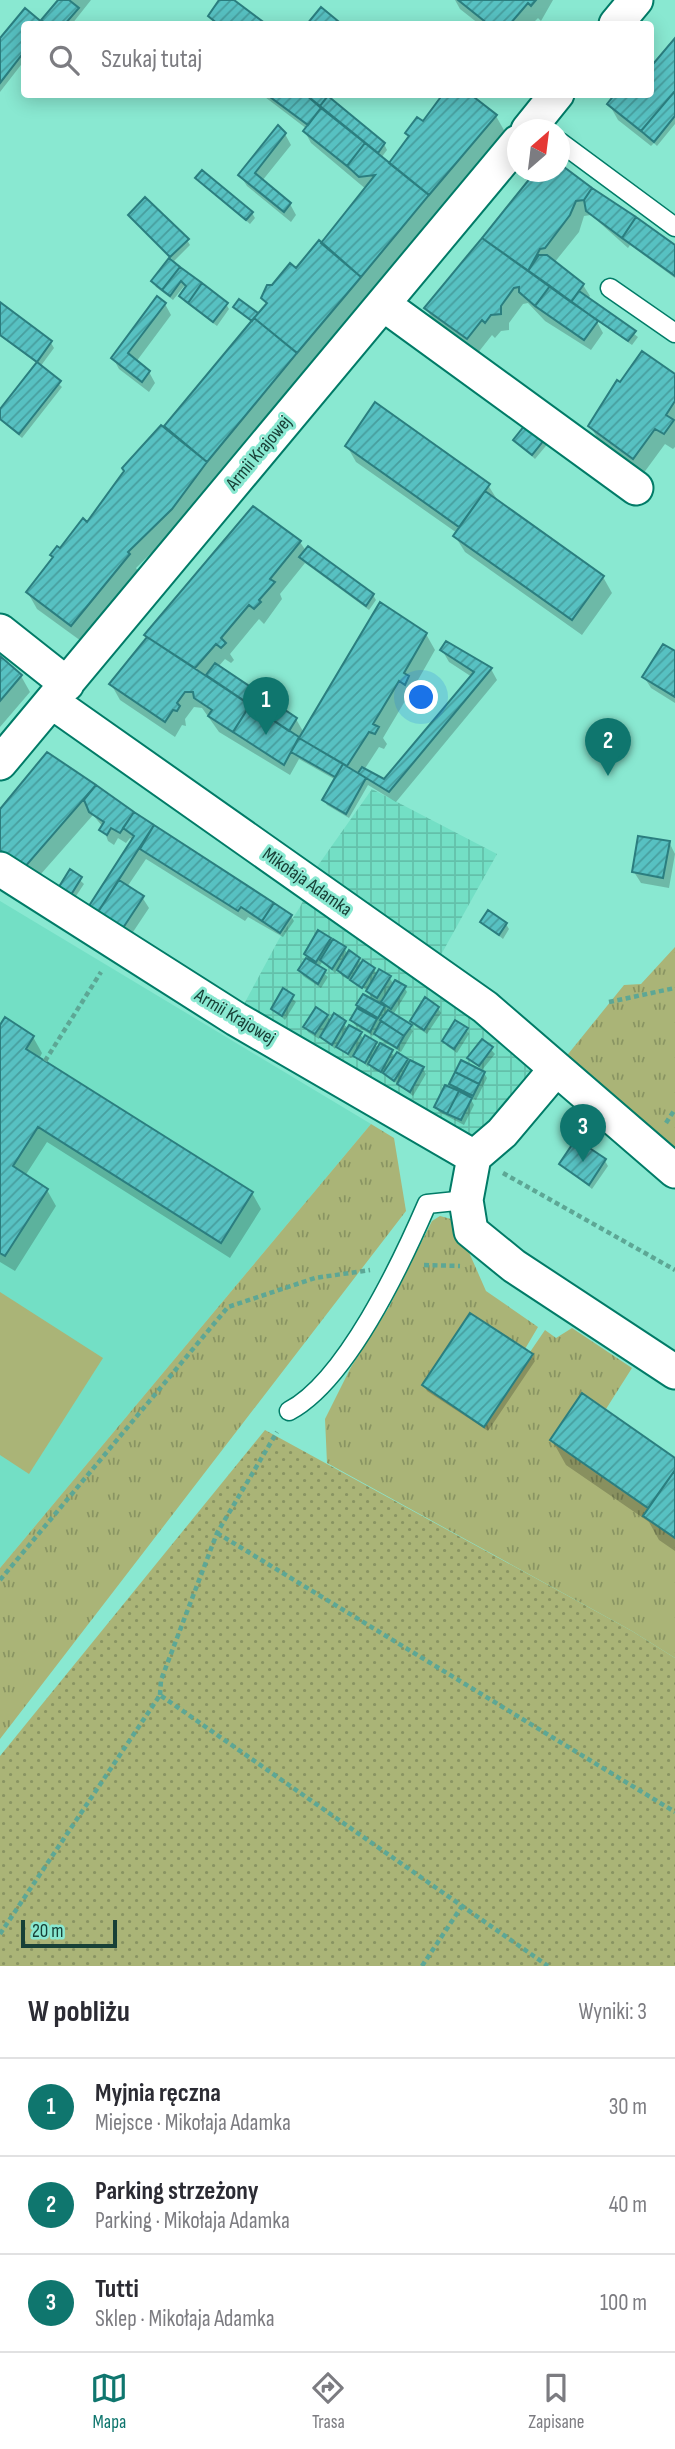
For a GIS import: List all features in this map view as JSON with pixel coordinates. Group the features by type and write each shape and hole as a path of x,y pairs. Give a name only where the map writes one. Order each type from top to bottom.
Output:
{"street":[{"path":"618,21 636,0"},
{"name":"Armii Krajowej","path":"544,119 555,98"},
{"name":"Armii Krajowej","path":"0,763 383,304 507,165"},
{"path":"383,304 636,488"},
{"name":"Mikołaja Adamka","path":"0,631 59,693 485,1007 675,1171"},
{"name":"Armii Krajowej","path":"0,869 236,1018 474,1157"},
{"path":"556,1069 502,1133 474,1157 466,1200 471,1231 514,1266 675,1372"}],"lane":[{"path":"570,156 675,227"},
{"path":"610,288 675,333"},
{"path":"289,1411 307,1402 360,1334 400,1267 427,1204 466,1200"}],"path":[{"path":"45,1060 106,964"},
{"path":"609,1002 675,988"},
{"path":"474,1157 675,1270"},
{"path":"0,1580 228,1307 315,1278 400,1267 463,1266"},
{"path":"0,1934 160,1695 161,1681 216,1534 289,1411"},
{"path":"216,1534 675,1812"},
{"path":"160,1695 548,1966"},
{"path":"422,1966 462,1906"}],"shaded area":[{"path":"372,789 497,854 432,971 556,1069 474,1157 236,1019 279,939 300,907 311,884 307,881"},
{"path":"0,901 371,1124 0,1568"}],"green space":[{"path":"675,947 675,1171 556,1069 624,985 641,984"},
{"path":"371,1124 394,1138 406,1211 0,1739 0,1568"},
{"path":"440,1216 451,1219 457,1225 486,1291 538,1327 525,1349 470,1313 422,1385 484,1427 533,1355 530,1352 545,1330 556,1338 572,1328 632,1368 606,1409 582,1393 550,1440 648,1508 675,1538 675,1658 632,1631 327,1463 325,1419 351,1367 389,1307 432,1221"},
{"path":"0,1292 103,1358 29,1474 0,1455"},
{"path":"265,1430 632,1631 675,1658 675,1966 0,1966 0,1756"}],"building":[{"path":"58,0 69,0 79,8 68,21 41,20"},
{"path":"219,0 234,0 262,21 214,21 208,16"},
{"path":"458,0 536,0 531,6 528,3 513,21 484,21"},
{"path":"321,7 338,21 309,21"},
{"path":"25,8 40,21 21,21 21,56 0,83 0,38"},
{"path":"675,38 675,91 641,131 607,104 612,98 654,98 654,63"},
{"path":"675,91 675,116 654,142 641,131"},
{"path":"271,98 310,98 321,108 308,125"},
{"path":"310,98 326,98 320,106"},
{"path":"326,98 330,98 385,143 378,153 320,106"},
{"path":"440,98 475,98 497,115 429,195 389,163 409,136 405,133 417,117 423,121"},
{"path":"321,108 365,143 347,166 303,131"},
{"path":"278,125 286,133 255,173 291,203 284,212 238,175"},
{"path":"365,143 429,195 361,277 321,243 375,175 359,177 347,166"},
{"path":"202,170 253,212 246,220 195,178"},
{"path":"570,172 592,188 584,200 576,201 570,215 545,248 540,249 528,271 482,238 527,182 570,182"},
{"path":"592,188 636,217 622,238 586,211 584,200"},
{"path":"145,197 189,239 170,257 128,215"},
{"path":"636,217 675,245 675,276 622,238"},
{"path":"482,238 550,286 535,306 519,292 519,287 514,288 501,306 501,314 491,315 485,323 482,320 467,339 424,308"},
{"path":"319,240 361,277 297,353 254,318 267,303 261,298 267,285 272,285 290,263 296,268"},
{"path":"539,255 547,255 584,284 571,302 528,271"},
{"path":"169,258 180,267 162,290 151,281"},
{"path":"180,267 202,283 188,303 179,296 186,286 181,281 170,296 162,290"},
{"path":"202,283 228,303 213,322 188,303"},
{"path":"550,286 598,321 584,340 535,306"},
{"path":"579,291 636,331 628,341 571,302"},
{"path":"157,296 166,303 128,353 150,371 142,382 111,358"},
{"path":"239,299 258,313 252,321 233,307"},
{"path":"0,302 52,341 37,362 0,335"},
{"path":"254,318 297,353 207,462 164,426"},
{"path":"642,351 675,374 675,401 666,415 674,420 664,434 655,429 633,459 588,426 617,380 620,382"},
{"path":"37,362 61,381 19,434 0,419 0,409"},
{"path":"375,402 490,484 459,527 345,446"},
{"path":"529,420 548,435 532,455 513,440"},
{"path":"161,425 207,462 172,509 128,552 130,554 71,626 26,592 53,557 50,555 57,546 60,548 83,518 87,522 124,471 122,468"},
{"path":"485,491 604,576 572,620 453,536"},
{"path":"253,506 301,541 270,579 275,582 259,600 261,602 254,609 249,605 221,638 226,643 221,648 216,644 195,668 144,635"},
{"path":"308,546 374,594 366,606 299,557"},
{"path":"380,602 427,633 404,673 409,676 405,685 399,681 373,724 379,727 375,734 369,732 347,766 299,738"},
{"path":"147,637 250,705 233,732 208,716 212,710 194,698 193,692 185,692 177,703 180,706 177,711 173,710 165,722 109,684"},
{"path":"446,641 492,668 389,792 358,773 362,767 384,779 474,672 440,650"},
{"path":"663,644 675,651 675,697 642,677"},
{"path":"0,656 22,675 0,701"},
{"path":"215,663 297,718 289,731 206,675"},
{"path":"250,705 299,737 284,765 233,732"},
{"path":"299,738 343,764 335,777 291,752"},
{"path":"47,752 96,785 24,868 0,850 0,809"},
{"path":"343,764 366,778 346,814 322,800"},
{"path":"96,785 134,812 120,833 111,828 107,835 99,830 104,822 89,812 84,800"},
{"path":"134,812 154,825 96,915 87,909 134,836 123,828"},
{"path":"154,825 274,903 262,921 241,907 238,911 140,849"},
{"path":"638,836 670,841 663,878 632,872"},
{"path":"70,869 82,877 69,898 57,890"},
{"path":"119,880 144,896 121,931 96,915"},
{"path":"274,903 292,915 280,933 262,921"},
{"path":"488,910 507,923 499,935 480,922"},
{"path":"318,930 331,938 316,962 304,954"},
{"path":"333,939 346,947 332,969 320,960"},
{"path":"349,950 360,958 348,978 337,970"},
{"path":"306,958 326,970 318,984 298,970"},
{"path":"363,960 375,968 362,988 350,980"},
{"path":"379,969 391,976 377,998 366,991"},
{"path":"395,980 406,986 391,1009 381,1002"},
{"path":"283,988 294,995 282,1016 271,1009"},
{"path":"363,994 385,1006 378,1018 356,1005"},
{"path":"425,997 439,1007 424,1030 410,1021"},
{"path":"316,1007 328,1015 315,1034 303,1027"},
{"path":"357,1008 377,1019 370,1032 350,1020"},
{"path":"388,1010 412,1025 404,1036 380,1020"},
{"path":"334,1013 346,1021 332,1045 320,1037"},
{"path":"5,1017 34,1036 26,1049 253,1192 221,1243 38,1127 13,1166 48,1189 5,1256 0,1253 0,1025"},
{"path":"455,1020 468,1028 454,1049 442,1041"},
{"path":"381,1021 404,1036 397,1048 374,1034"},
{"path":"349,1025 362,1032 348,1054 336,1047"},
{"path":"365,1035 377,1042 365,1063 353,1056"},
{"path":"482,1039 493,1047 479,1066 467,1058"},
{"path":"380,1043 393,1050 381,1072 368,1064"},
{"path":"397,1052 408,1059 394,1081 383,1073"},
{"path":"410,1060 424,1067 410,1092 397,1084"},
{"path":"461,1060 485,1072 479,1084 455,1072"},
{"path":"455,1072 479,1084 473,1096 449,1084"},
{"path":"445,1085 459,1091 447,1114 434,1107"},
{"path":"459,1091 472,1098 461,1120 447,1114"},
{"path":"576,1139 606,1159 589,1185 559,1164"},
{"path":"470,1313 533,1354 484,1427 422,1385"},
{"path":"582,1393 675,1458 675,1470 648,1508 550,1440"},
{"path":"675,1470 675,1538 643,1516"}],"place":[{"name":"Myjnia ręczna","path":"266,735"},
{"name":"Parking strzeżony","path":"608,776"},
{"name":"Tutti","path":"583,1162"}]}
